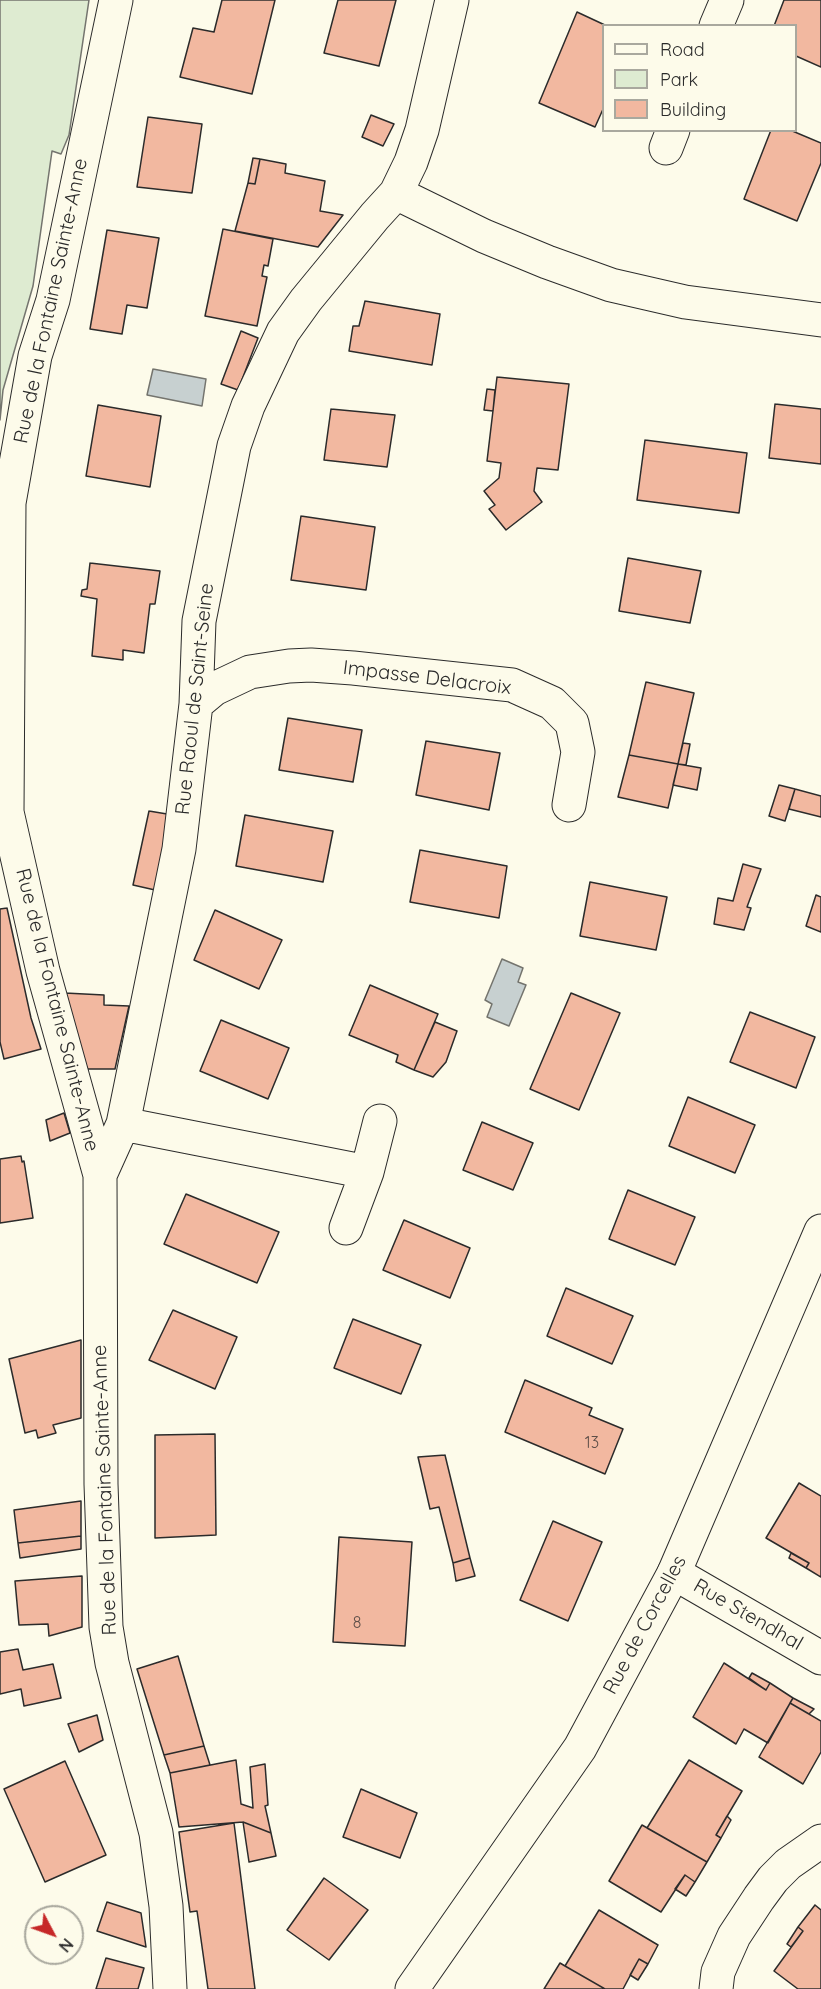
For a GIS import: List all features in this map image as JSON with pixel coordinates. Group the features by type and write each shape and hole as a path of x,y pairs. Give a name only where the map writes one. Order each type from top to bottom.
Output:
{"street":[{"name":"Rue de la Fontaine Sainte-Anne","path":"116,0 53,300 35,356 9,503 7,812 43,971 100,1175 101,1484 105,1627 112,1663 156,1833 166,1906 170,1989"},
{"name":"Rue Raoul de Saint-Seine","path":"100,1175 123,1124 179,849 196,704 199,621 234,446 248,405 283,332 306,300 396,193 411,162 422,130 452,0"},
{"path":"717,24 727,0"},
{"path":"396,193 484,236 611,285 685,302 821,320"},
{"name":"Impasse Delacroix","path":"196,704 214,689 232,679 250,672 289,666 352,668 512,685 552,703 572,723 578,752 569,806"},
{"path":"346,1228 367,1172 380,1121"},
{"path":"123,1124 367,1172"},
{"name":"Rue de Corcelles","path":"412,1989 580,1748 674,1573 821,1231"},
{"name":"Rue Stendhal","path":"674,1573 821,1658"},
{"path":"716,1989 718,1972 734,1936 752,1907 773,1879 788,1864 821,1841"}],"green space":[{"path":"0,0 89,0 69,135 61,154 52,151 33,286 3,390 0,420"}],"shaded area":[{"path":"153,369 206,379 202,406 147,395"},
{"path":"502,959 523,968 518,982 526,985 509,1026 487,1017 492,1004 485,1000"}],"building":[{"path":"222,0 275,0 252,94 180,77 193,28 214,32"},
{"path":"338,0 396,0 379,66 324,53"},
{"path":"784,0 821,0 821,67 797,56 797,24 775,24"},
{"path":"577,12 603,24 602,111 595,127 539,103"},
{"path":"371,115 394,124 383,146 362,137"},
{"path":"148,117 202,124 192,193 137,187"},
{"path":"770,132 795,132 821,143 821,163 797,221 744,199"},
{"path":"253,158 260,159 255,184 248,183"},
{"path":"260,159 286,164 285,173 325,181 320,211 343,215 318,247 235,231 248,183 255,184"},
{"path":"223,229 273,239 268,266 264,265 262,276 267,277 257,326 205,316"},
{"path":"107,230 159,238 147,308 127,305 122,334 90,329"},
{"path":"365,301 440,314 432,365 349,351 353,326 359,326"},
{"path":"241,331 258,338 238,390 221,384"},
{"path":"497,377 569,384 558,470 537,468 534,491 542,502 506,530 489,509 495,505 484,491 499,478 501,463 487,461"},
{"path":"487,389 495,390 493,411 484,410"},
{"path":"775,404 821,409 821,464 769,458"},
{"path":"98,405 161,416 150,487 86,476"},
{"path":"331,409 395,415 387,467 324,460"},
{"path":"645,440 747,453 739,513 637,500"},
{"path":"301,516 375,527 366,590 291,580"},
{"path":"628,558 701,571 690,623 619,611"},
{"path":"90,563 160,571 155,604 150,604 144,653 123,650 123,660 92,656 97,599 81,596 82,590 87,589"},
{"path":"646,682 694,693 678,764 629,755"},
{"path":"288,718 362,730 353,782 279,770"},
{"path":"426,741 500,753 489,810 416,795"},
{"path":"683,743 690,744 686,765 678,764"},
{"path":"629,755 678,764 668,808 618,797"},
{"path":"678,764 701,768 697,790 673,785"},
{"path":"779,785 795,789 785,821 769,816"},
{"path":"795,789 821,796 821,817 789,809"},
{"path":"149,811 173,815 155,890 133,885"},
{"path":"245,815 333,831 323,882 236,866"},
{"path":"420,850 507,866 499,918 410,902"},
{"path":"743,864 761,869 747,907 751,908 744,930 714,924 718,898 733,901"},
{"path":"590,882 667,897 656,950 580,936"},
{"path":"816,895 821,897 821,932 806,926"},
{"path":"7,908 31,1018 41,1049 4,1059 0,1042 0,909"},
{"path":"215,910 282,940 259,989 194,960"},
{"path":"370,985 438,1014 414,1070 396,1062 398,1055 349,1035"},
{"path":"65,993 104,995 104,1005 129,1006 115,1069 87,1069"},
{"path":"571,993 620,1013 579,1110 530,1089"},
{"path":"750,1012 815,1037 796,1088 730,1062"},
{"path":"221,1020 289,1048 268,1099 200,1071"},
{"path":"435,1022 457,1031 446,1062 433,1077 414,1070"},
{"path":"688,1097 755,1125 735,1173 669,1146"},
{"path":"64,1113 70,1133 50,1141 46,1120"},
{"path":"482,1122 533,1143 513,1190 463,1170"},
{"path":"21,1156 22,1162 24,1161 33,1218 0,1223 0,1159"},
{"path":"628,1190 695,1217 675,1265 609,1239"},
{"path":"186,1194 279,1232 257,1283 164,1244"},
{"path":"404,1220 470,1248 450,1298 383,1270"},
{"path":"566,1288 633,1316 612,1364 547,1336"},
{"path":"173,1310 237,1337 215,1389 149,1360"},
{"path":"353,1319 421,1345 401,1394 334,1368"},
{"path":"81,1340 81,1418 53,1425 56,1433 38,1438 36,1430 25,1433 9,1359"},
{"path":"525,1380 592,1408 589,1415 623,1429 605,1474 505,1432"},
{"path":"215,1434 216,1535 155,1538 155,1435"},
{"path":"445,1455 470,1558 453,1563 439,1507 430,1509 418,1457"},
{"path":"799,1483 821,1496 821,1577 806,1568 809,1563 766,1538"},
{"path":"81,1501 81,1536 18,1543 14,1510"},
{"path":"553,1521 602,1542 568,1621 520,1600"},
{"path":"81,1536 81,1549 20,1558 18,1543"},
{"path":"339,1537 412,1542 405,1646 333,1642"},
{"path":"791,1553 809,1563 806,1568 789,1558"},
{"path":"470,1558 475,1576 456,1581 453,1563"},
{"path":"82,1576 82,1627 49,1636 48,1624 19,1625 15,1581"},
{"path":"18,1649 23,1670 53,1664 61,1698 24,1706 21,1689 0,1694 0,1652"},
{"path":"178,1656 204,1746 164,1755 137,1669"},
{"path":"724,1663 766,1690 770,1683 793,1698 768,1743 744,1729 736,1744 693,1717"},
{"path":"752,1673 770,1683 766,1690 749,1678"},
{"path":"793,1698 814,1709 809,1714 790,1703"},
{"path":"790,1703 821,1721 821,1752 803,1784 759,1757"},
{"path":"97,1715 103,1740 79,1752 68,1724"},
{"path":"204,1746 210,1765 170,1773 164,1755"},
{"path":"236,1760 241,1804 253,1808 250,1767 265,1764 268,1805 265,1806 271,1833 243,1822 179,1827 170,1773"},
{"path":"689,1760 742,1791 716,1835 721,1838 707,1862 647,1828"},
{"path":"65,1761 106,1855 45,1882 4,1789"},
{"path":"361,1789 417,1813 400,1858 343,1837"},
{"path":"727,1816 731,1820 721,1838 716,1835"},
{"path":"243,1822 271,1833 276,1856 249,1862"},
{"path":"234,1823 255,1989 208,1989 197,1911 190,1912 179,1832"},
{"path":"642,1825 707,1862 695,1882 685,1875 661,1912 609,1881"},
{"path":"685,1875 695,1882 686,1896 675,1889"},
{"path":"324,1878 368,1910 329,1960 287,1930"},
{"path":"107,1902 141,1913 146,1947 97,1931"},
{"path":"815,1905 821,1910 821,1989 798,1989 774,1971 803,1931 798,1927"},
{"path":"599,1910 658,1945 648,1964 639,1959 623,1989 605,1989 565,1966"},
{"path":"798,1927 803,1931 791,1947 787,1944"},
{"path":"106,1958 144,1968 138,1989 96,1989"},
{"path":"639,1959 648,1964 638,1980 630,1975"},
{"path":"560,1963 565,1966 605,1989 544,1989"}]}
